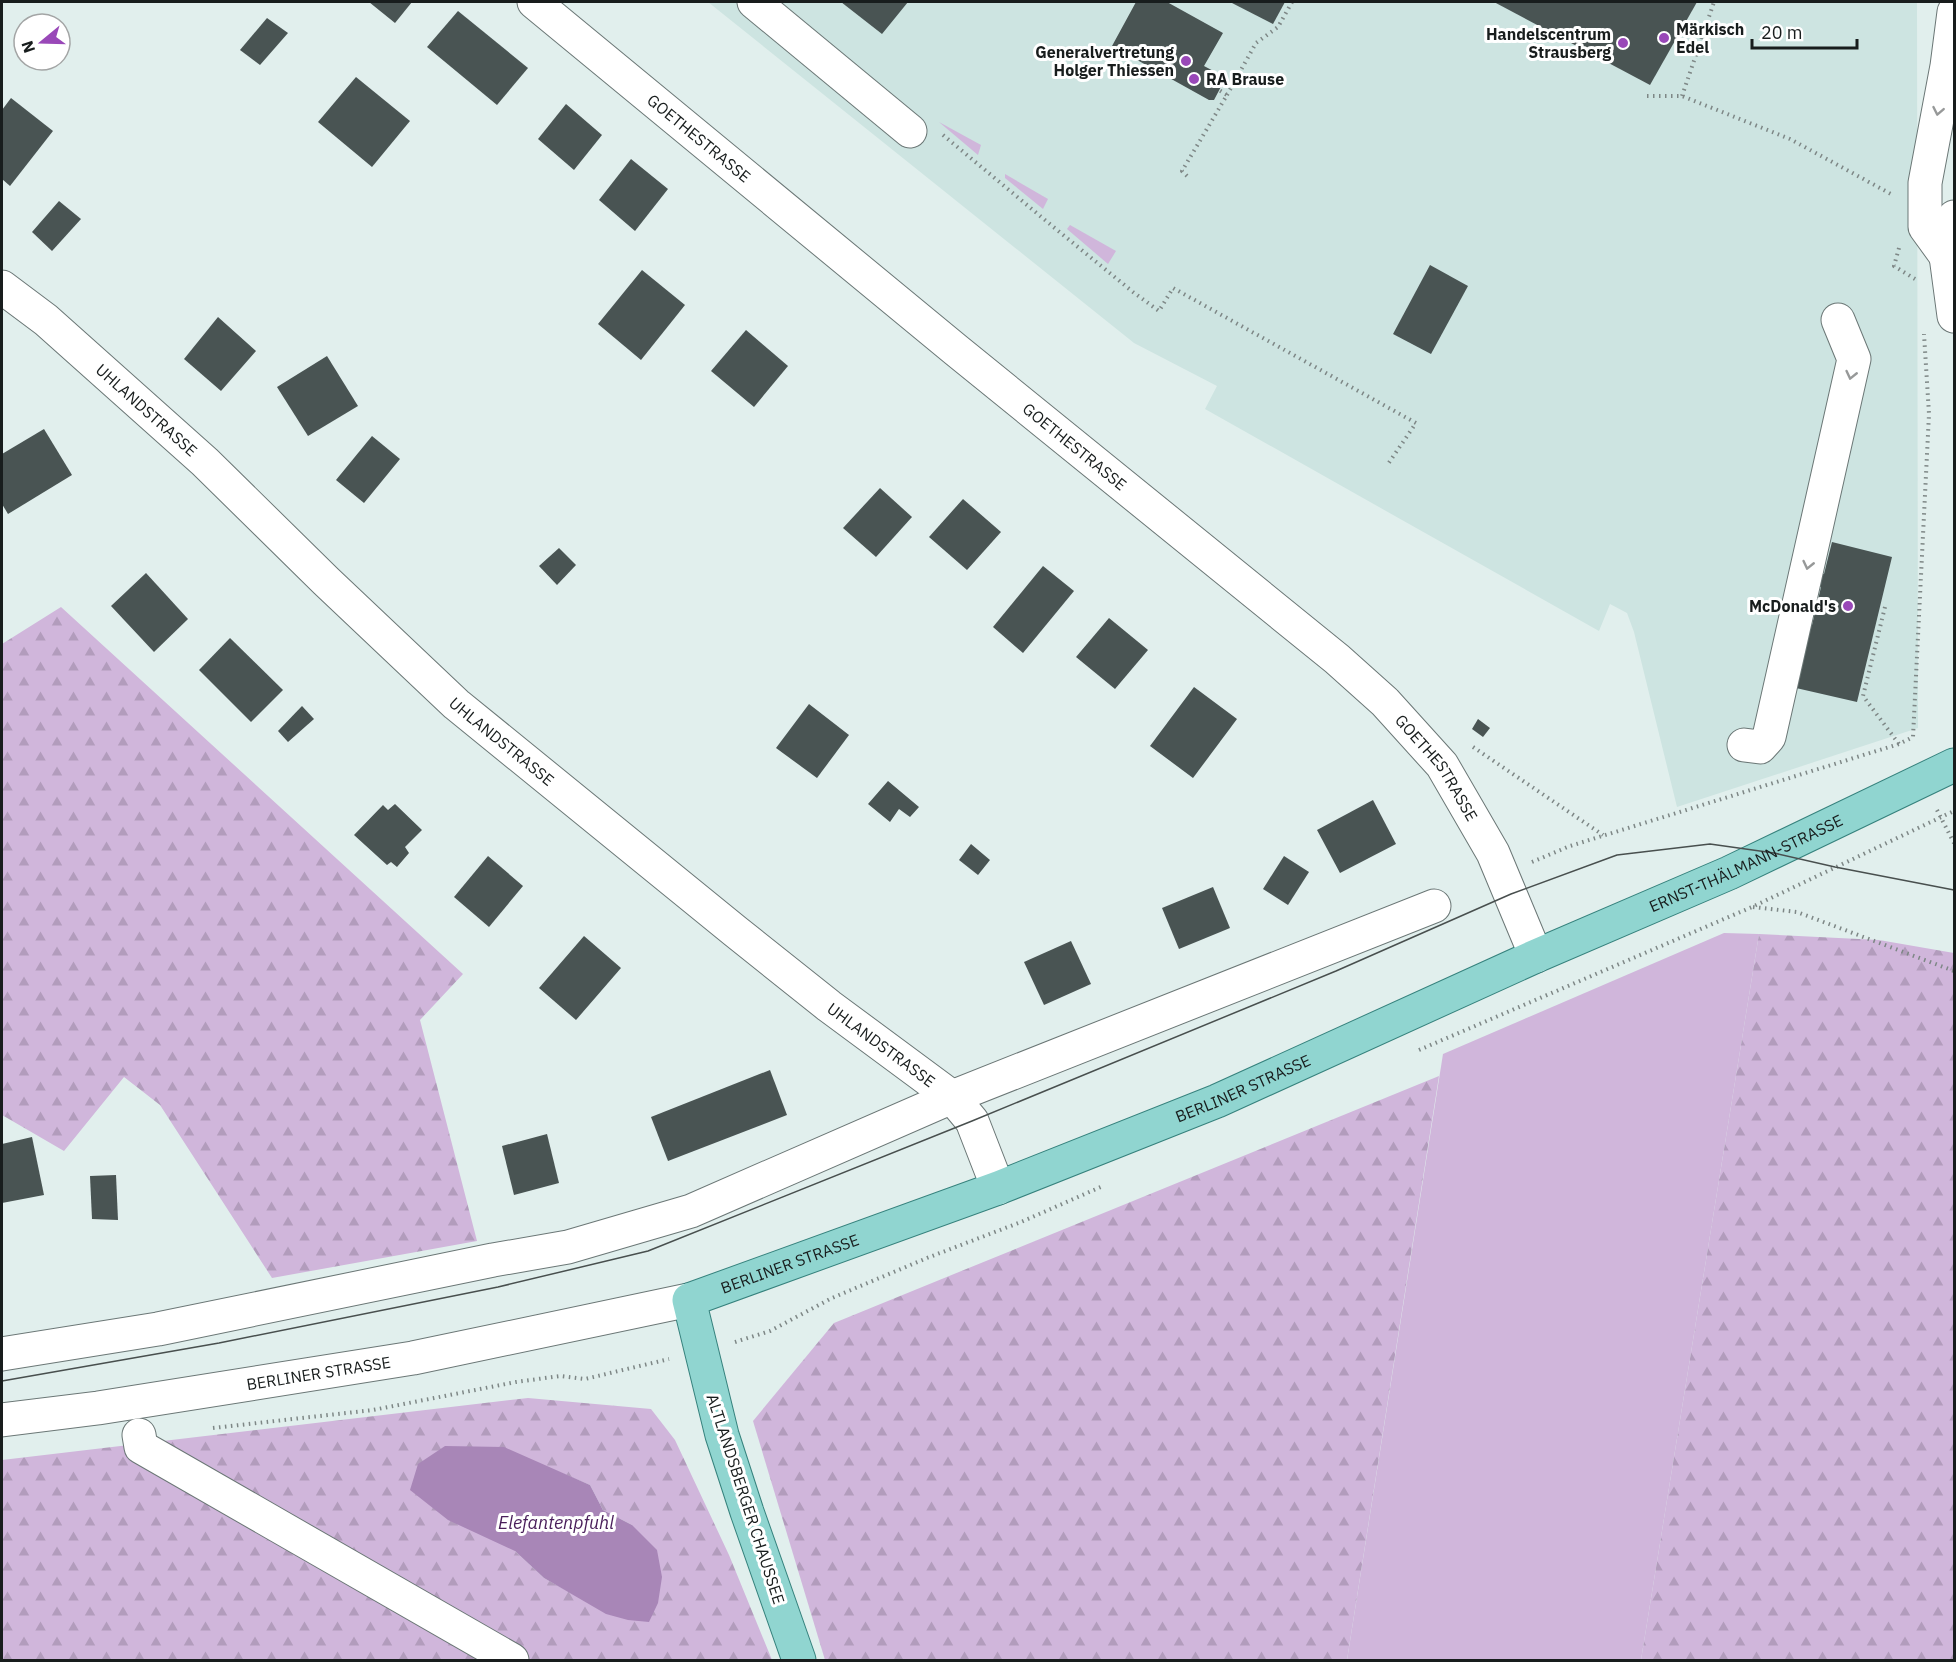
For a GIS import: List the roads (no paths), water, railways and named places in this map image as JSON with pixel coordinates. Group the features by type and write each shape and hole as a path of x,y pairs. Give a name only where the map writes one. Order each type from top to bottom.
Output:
{"main road":[{"name":"ERNST-THÄLMANN-STRASSE","path":"1536,956 1738,869 1954,765"},
{"name":"BERLINER STRASSE","path":"690,1300 998,1188 1217,1101 1536,956"},
{"name":"ALTLANDSBERGER CHAUSSEE","path":"690,1300 722,1435 799,1660"}],"street":[{"name":"GOETHESTRASSE","path":"534,2 956,350 1337,658 1385,702 1442,765 1493,853 1536,956"},
{"path":"754,2 910,131"},
{"path":"1946,256 1925,227 1925,183 1947,66 1954,12"},
{"path":"1939,320 1946,256 1954,217"},
{"name":"UHLANDSTRASSE","path":"2,287 46,320 205,462 456,704 743,938 829,1006 952,1097 972,1121 998,1188"},
{"path":"1744,745 1760,747 1769,737 1854,359 1838,320"},
{"path":"2,1354 158,1329 481,1262 568,1247 691,1211 952,1097 1434,906"},
{"name":"BERLINER STRASSE","path":"2,1420 98,1408 413,1358 690,1300"},
{"path":"139,1436 141,1447 512,1660"}],"water":[{"name":"Elefantenpfuhl","path":"445,1446 504,1447 590,1485 603,1510 632,1525 657,1550 662,1577 658,1603 649,1622 628,1620 606,1614 544,1578 515,1551 448,1520 410,1490 418,1464"}],"tram line":[{"path":"2,1381 219,1343 498,1287 648,1251 1336,971 1511,894 1617,855 1710,844 1774,853 1954,890"}],"place":[{"name":"Märkisch Edel","path":"1664,38"},
{"name":"Handelscentrum Strausberg","path":"1623,43"},
{"name":"Generalvertretung Holger Thiessen","path":"1186,61"},
{"name":"RA Brause","path":"1194,79"},
{"name":"McDonald's","path":"1848,606"}]}
